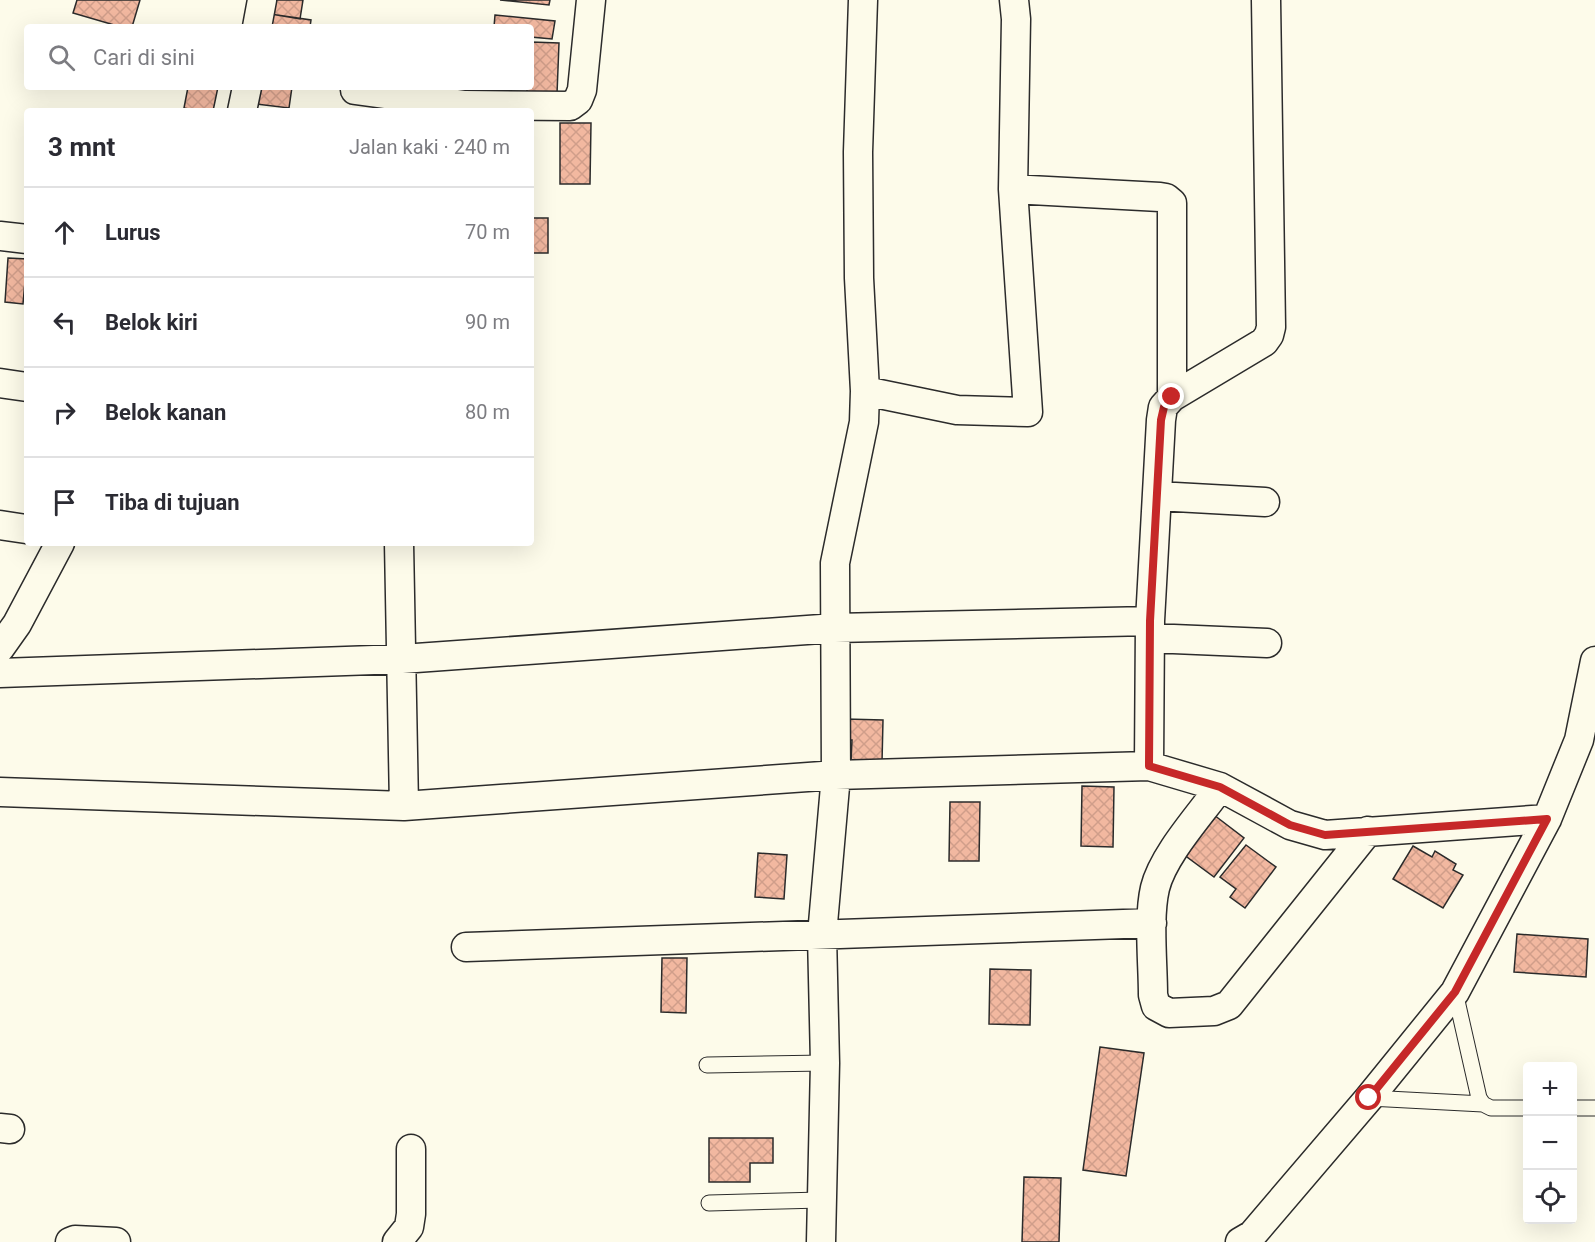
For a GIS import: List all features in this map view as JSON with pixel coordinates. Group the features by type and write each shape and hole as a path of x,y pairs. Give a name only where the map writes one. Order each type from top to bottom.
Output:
{"street":[{"path":"258,24 262,0"},
{"path":"355,90 465,108 570,106 578,100 582,90 591,0"},
{"path":"821,1242 825,1063 822,935 836,775 835,563 864,422 858,152 863,0"},
{"path":"865,391 957,410 1028,412 1013,189 1016,19 1014,0"},
{"path":"1149,766 1150,630 1161,420 1164,407 1172,397 1264,342 1271,327 1266,0"},
{"path":"243,108 246,90"},
{"path":"1013,189 1160,197 1170,200 1172,203 1172,397"},
{"path":"0,236 24,238"},
{"path":"0,383 24,387"},
{"path":"1157,496 1265,502"},
{"path":"0,648 17,624 58,546"},
{"path":"399,546 404,806"},
{"path":"0,673 402,659 835,628 1150,630 1267,643"},
{"path":"1252,1240 1455,992 1547,819 1579,740 1595,661"},
{"path":"0,792 404,806 836,775 1149,766 1220,787 1290,825 1325,835 1547,819"},
{"path":"1220,787 1169,857 1155,886 1152,923 1153,995 1156,1006 1169,1013 1214,1011 1229,1005 1368,831"},
{"path":"466,947 1152,923"},
{"path":"397,1242 409,1227 411,1214 411,1149"},
{"path":"70,1242 75,1240 116,1242"}],"lane":[{"path":"1455,992 1479,1098 1483,1104"},
{"path":"708,1065 825,1063"},
{"path":"1369,1098 1483,1104 1491,1108 1523,1108"},
{"path":"1577,1108 1595,1108"},
{"path":"709,1203 821,1200"}],"building":[{"path":"77,0 140,0 133,24 111,24 73,13"},
{"path":"272,0 303,0 300,19 270,14"},
{"path":"500,0 550,0 549,5"},
{"path":"270,14 311,20 310,24 268,24"},
{"path":"495,15 555,21 552,39 534,37 534,24 494,24"},
{"path":"534,42 559,43 557,94 527,92 527,90 534,90"},
{"path":"187,90 217,90 214,108 184,108"},
{"path":"249,90 292,90 289,108 247,103"},
{"path":"560,123 591,123 590,184 560,184"},
{"path":"534,218 548,218 548,253 534,253"},
{"path":"8,258 24,259 23,304 5,302"},
{"path":"845,719 883,720 882,763 851,762 852,740 844,740"},
{"path":"1082,786 1114,787 1113,847 1081,846"},
{"path":"950,802 980,802 979,861 949,861"},
{"path":"1214,815 1244,838 1214,877 1183,854"},
{"path":"1246,845 1276,867 1245,908 1230,897 1236,889 1220,877"},
{"path":"1413,846 1432,857 1435,851 1456,864 1453,870 1463,875 1443,908 1393,879"},
{"path":"758,853 787,855 784,899 755,897"},
{"path":"1517,934 1588,939 1586,977 1514,972"},
{"path":"662,958 687,958 686,1013 661,1012"},
{"path":"990,969 1031,970 1030,1025 989,1024"},
{"path":"1100,1047 1144,1053 1126,1176 1083,1170"},
{"path":"709,1138 773,1138 773,1163 750,1163 750,1182 709,1182"},
{"path":"1024,1177 1061,1178 1059,1242 1022,1242"}],"route":[{"path":"1172,397 1164,407 1161,420 1150,621 1149,766 1220,787 1290,825 1325,835 1547,819 1455,992 1369,1098"}]}
